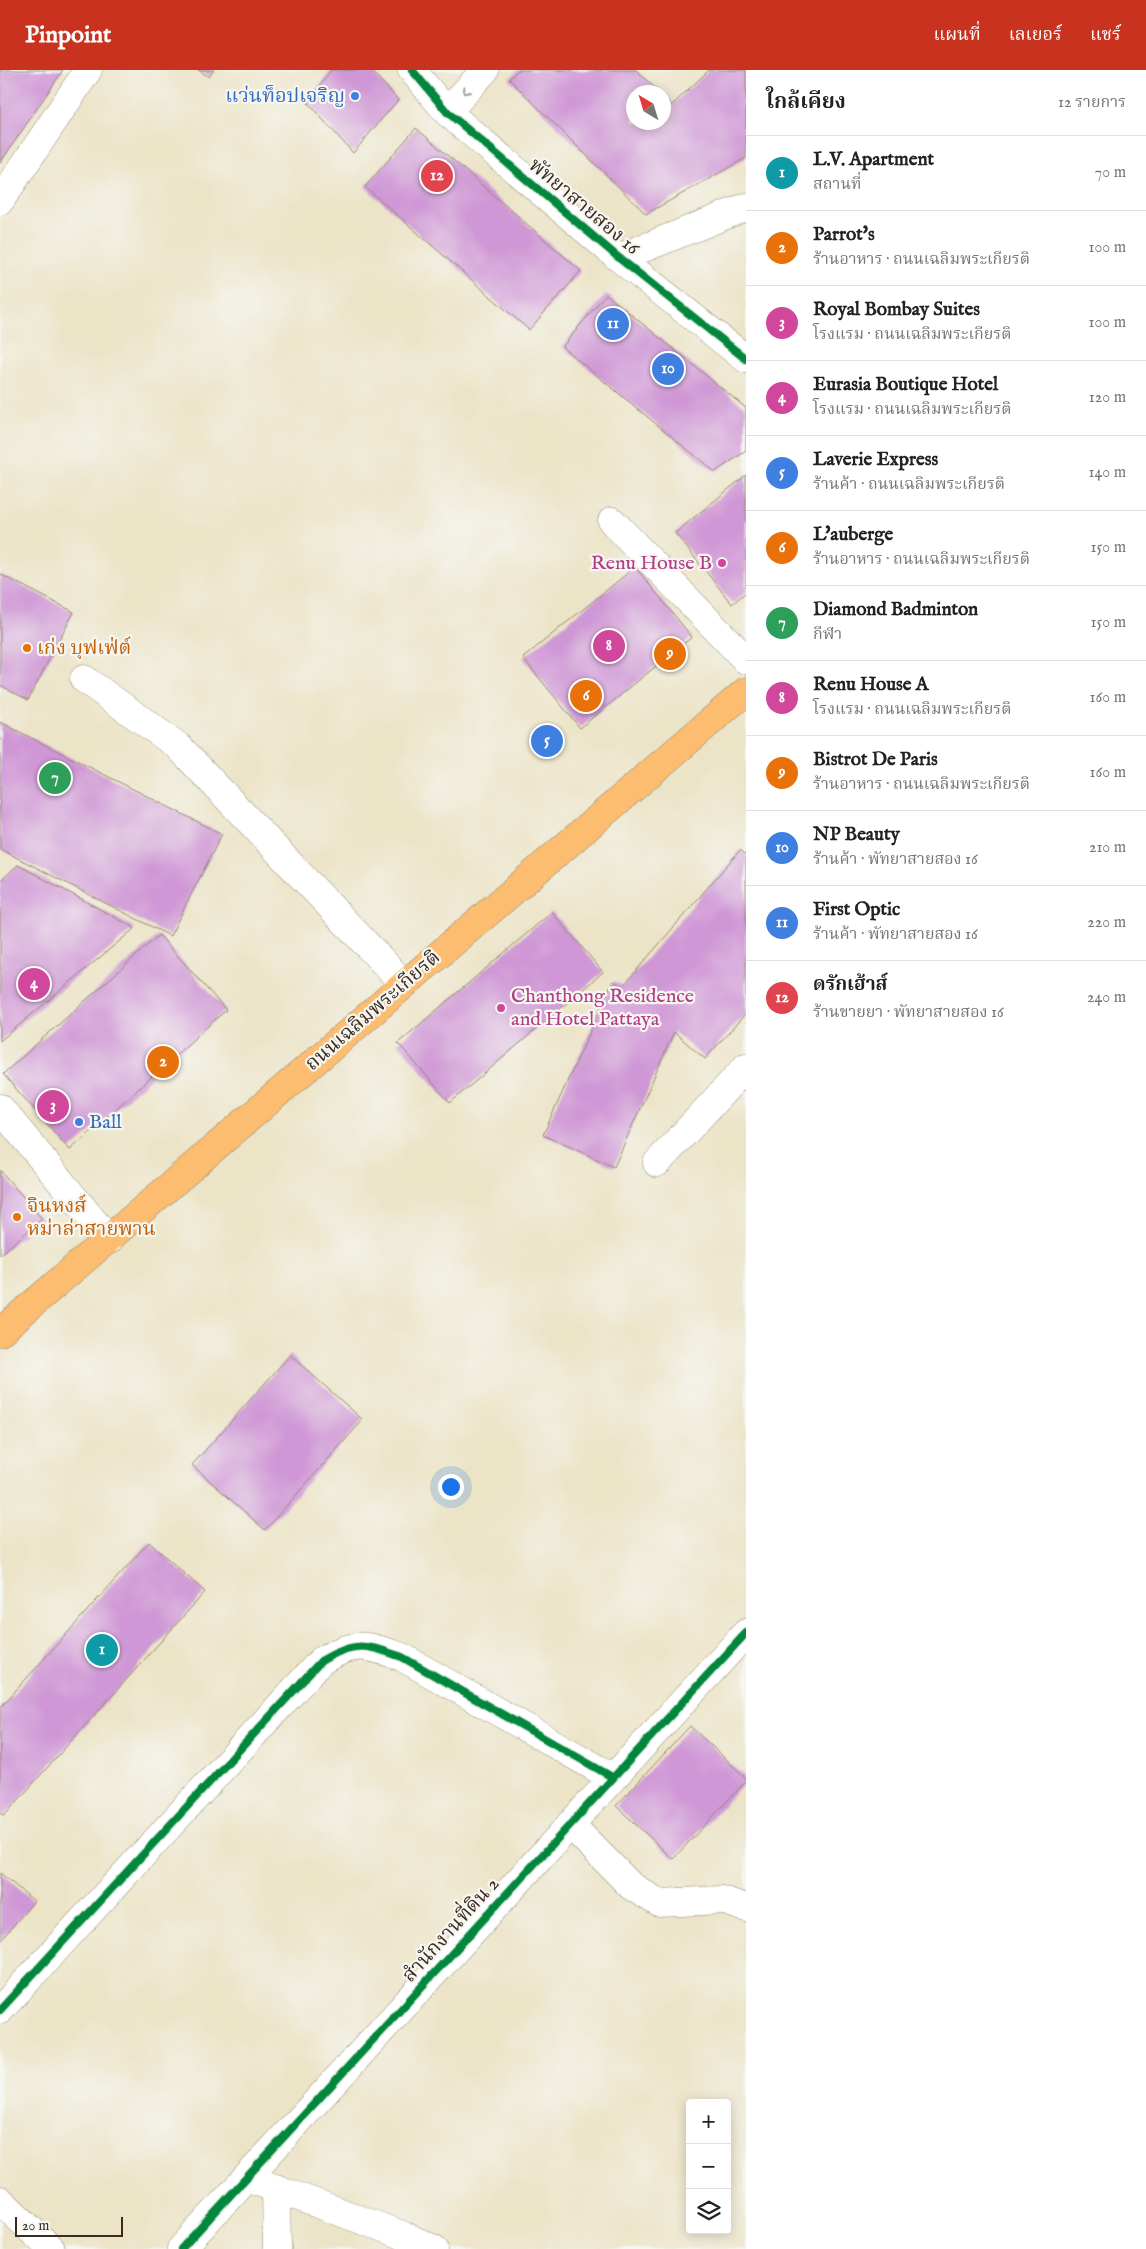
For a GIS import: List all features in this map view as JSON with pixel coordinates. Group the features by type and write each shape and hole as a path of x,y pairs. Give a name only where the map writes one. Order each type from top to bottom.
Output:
{"main road":[{"name":"ถนนเฉลิมพระเกียรติ","path":"0,1332 746,691"}],"street":[{"path":"0,201 88,70"},
{"path":"447,112 484,70"},
{"name":"พัทยาสายสอง 16","path":"421,74 447,112 619,258 746,359"},
{"path":"619,258 746,207"},
{"path":"612,520 746,660"},
{"path":"84,679 178,746 404,984"},
{"path":"657,1164 746,1067"},
{"path":"0,1108 109,1240"},
{"name":"สำนักงานที่ดิน 2","path":"181,2249 746,1633"},
{"path":"0,2010 320,1661 340,1649 367,1645 402,1657 612,1777"},
{"path":"570,1824 631,1886 659,1902 722,1900 746,1908"},
{"path":"248,2178 405,2236 434,2249"},
{"path":"276,2188 277,2249"},
{"path":"0,2200 51,2249"}],"building":[{"path":"0,70 63,70 0,163"},
{"path":"198,70 214,70 209,77"},
{"path":"331,70 371,70 398,100 353,153 308,103"},
{"path":"518,70 636,70 652,85 626,85 626,130 671,130 671,104 709,70 746,70 746,158 646,214 509,79"},
{"path":"416,128 581,271 529,330 365,187"},
{"path":"606,294 746,408 746,451 715,472 562,347"},
{"name":"Renu House B","path":"746,475 746,592 732,604 675,533"},
{"path":"635,567 692,637 580,728 523,658"},
{"name":"เก่ง บุฟเฟ่ต์","path":"0,574 74,612 28,700 0,685"},
{"path":"0,722 222,834 170,936 0,849"},
{"path":"740,850 746,855 746,1013 705,1059 674,1032 614,1167 543,1135 613,981 623,986"},
{"path":"18,865 135,928 0,1041 0,881"},
{"name":"Chanthong Residence and Hotel Pattaya","path":"552,912 603,972 450,1103 398,1043"},
{"path":"159,935 226,1010 70,1150 3,1074"},
{"path":"0,1170 42,1219 0,1255"},
{"path":"290,1355 363,1420 265,1530 192,1465"},
{"path":"149,1542 205,1592 4,1816 0,1813 0,1708"},
{"path":"690,1726 746,1778 746,1781 673,1859 616,1806"},
{"path":"0,1873 34,1901 0,1941"}],"cycle path":[{"path":"412,70 447,112 619,258 746,359"},
{"path":"181,2249 746,1633"},
{"path":"0,2010 321,1661 343,1650 352,1647 370,1647 402,1657 612,1777"}],"place":[{"name":"แว่นท็อปเจริญ","path":"355,96"},
{"name":"ดรักเฮ้าส์","path":"437,176"},
{"name":"First Optic","path":"613,324"},
{"name":"NP Beauty","path":"668,369"},
{"name":"Renu House B","path":"722,563"},
{"name":"Renu House A","path":"609,646"},
{"name":"เก่ง บุฟเฟ่ต์","path":"27,648"},
{"name":"Bistrot De Paris","path":"670,654"},
{"name":"L'auberge","path":"586,696"},
{"name":"Laverie Express","path":"547,741"},
{"name":"Diamond Badminton","path":"55,778"},
{"name":"Eurasia Boutique Hotel","path":"34,984"},
{"name":"Chanthong Residence and Hotel Pattaya","path":"501,1008"},
{"name":"Parrot's","path":"163,1062"},
{"name":"Royal Bombay Suites","path":"53,1106"},
{"name":"Ball","path":"79,1122"},
{"name":"จินหงส์ หม่าล่าสายพาน","path":"17,1217"},
{"name":"L.V. Apartment","path":"102,1650"}]}
